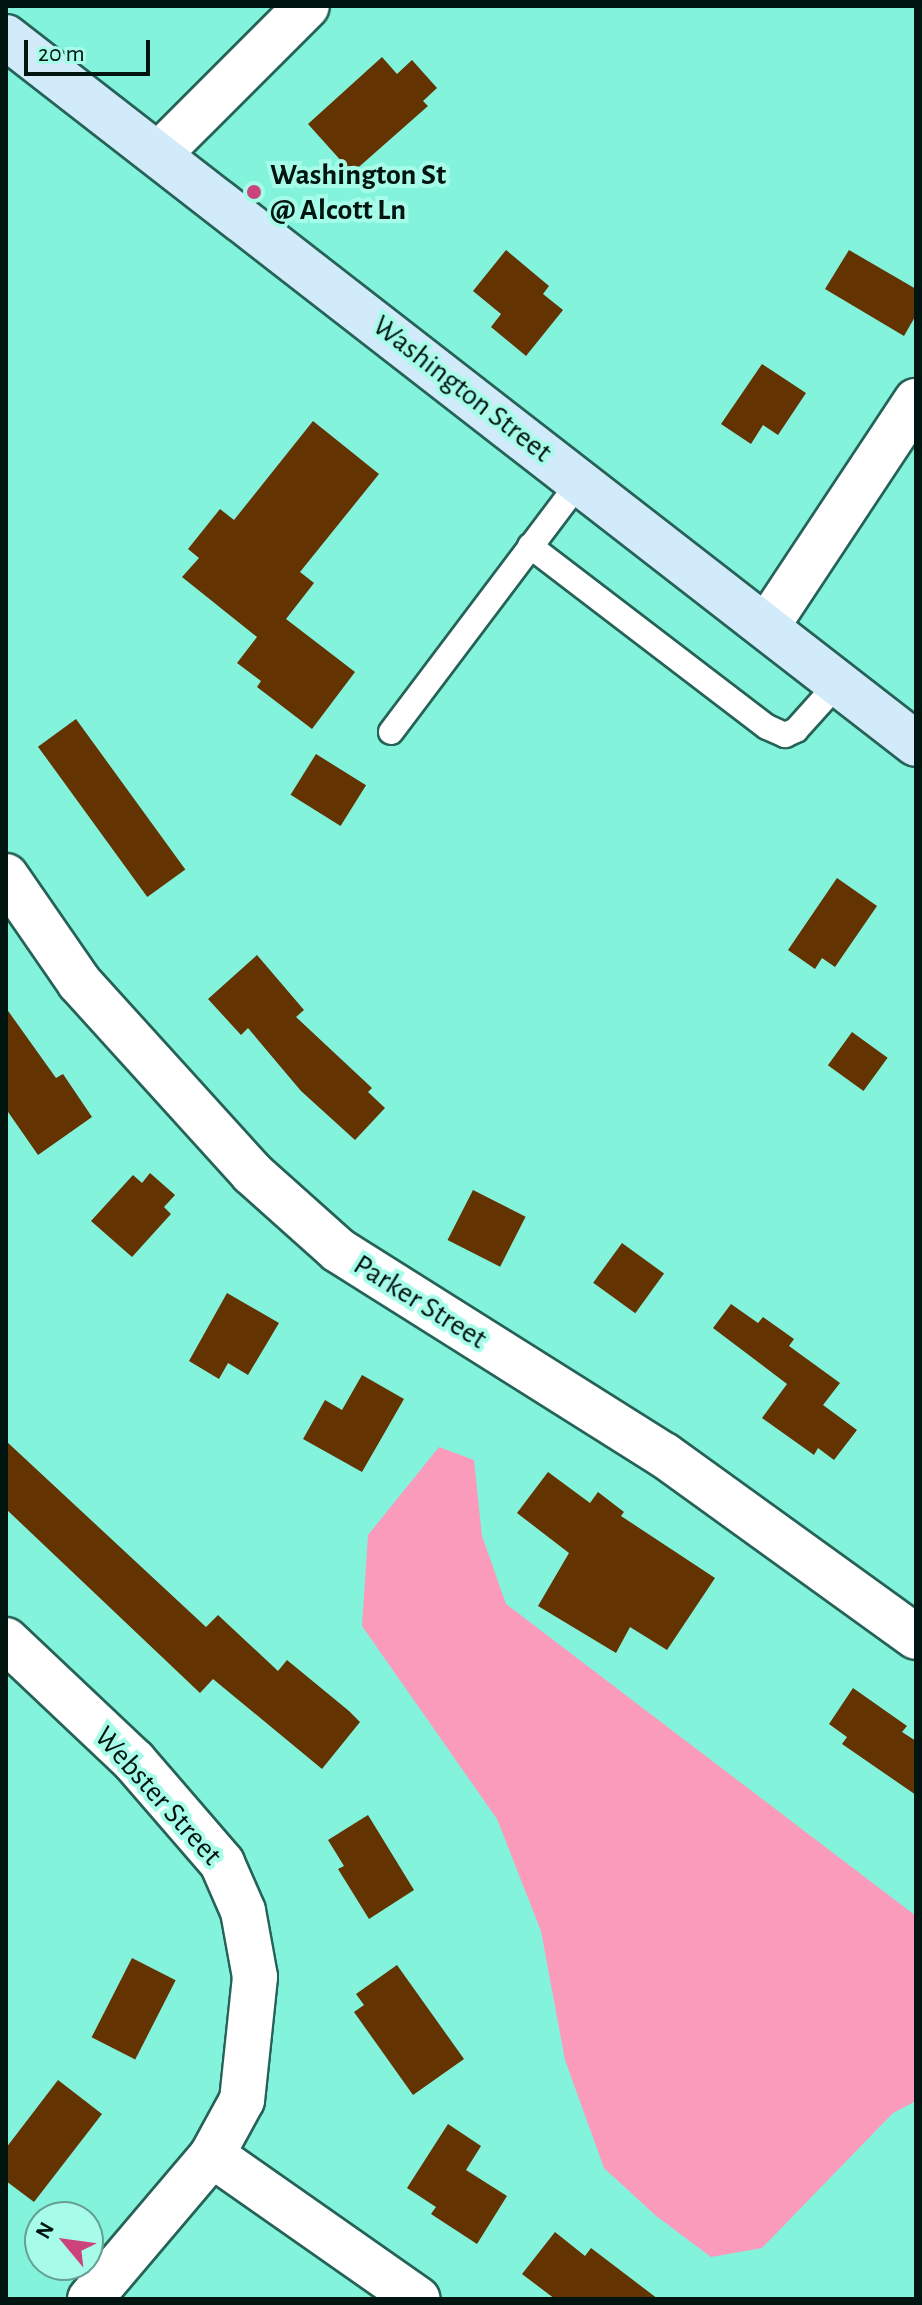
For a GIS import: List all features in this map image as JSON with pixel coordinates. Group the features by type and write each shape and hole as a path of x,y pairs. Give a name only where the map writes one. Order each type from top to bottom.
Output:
{"main road":[{"name":"Washington Street","path":"6,37 916,744"}],"street":[{"path":"159,154 307,6"},
{"path":"767,626 916,401"},
{"name":"Parker Street","path":"6,876 79,982 252,1173 338,1250 664,1455 916,1637"},
{"name":"Webster Street","path":"6,1640 134,1761 222,1863 243,1911 255,1977 242,2100 212,2155 90,2299"},
{"path":"212,2155 418,2299"}],"lane":[{"path":"391,732 580,481"},
{"path":"530,546 767,727 785,735 796,730 839,682"}],"shaded area":[{"path":"439,1447 474,1460 482,1536 506,1604 916,1916 916,2101 893,2113 762,2248 711,2257 655,2215 604,2168 565,2060 541,1931 497,1819 362,1626 368,1535"}],"building":[{"path":"382,57 397,74 412,60 437,88 423,101 428,106 352,173 308,124"},
{"path":"506,250 549,286 543,294 563,310 526,356 491,327 501,314 473,291"},
{"path":"849,250 916,289 916,315 904,336 825,289"},
{"path":"762,364 806,393 778,435 763,425 751,444 721,424"},
{"path":"313,421 379,474 300,572 314,583 286,619 355,672 312,729 257,687 261,681 237,663 257,637 182,577 199,558 188,549 220,509 234,520"},
{"path":"76,719 185,869 147,897 38,747"},
{"path":"316,754 366,785 341,826 291,795"},
{"path":"837,878 877,906 835,967 822,958 815,969 788,950"},
{"path":"257,955 304,1010 296,1017 372,1088 368,1092 385,1108 355,1140 301,1091 248,1028 241,1035 208,999"},
{"path":"6,1008 56,1078 63,1074 92,1117 38,1155 6,1109"},
{"path":"852,1032 888,1058 863,1091 828,1065"},
{"path":"150,1173 175,1195 164,1207 171,1214 132,1257 91,1221 133,1175 142,1183"},
{"path":"473,1190 526,1217 500,1267 448,1240"},
{"path":"622,1243 664,1274 635,1313 593,1283"},
{"path":"227,1293 279,1323 248,1375 228,1363 219,1379 189,1361"},
{"path":"731,1304 758,1323 763,1317 794,1339 789,1346 840,1383 823,1405 857,1430 834,1460 818,1448 814,1455 762,1418 787,1384 713,1328"},
{"path":"362,1375 404,1399 362,1472 303,1439 325,1400 342,1410"},
{"path":"6,1441 206,1627 218,1615 278,1671 287,1660 360,1722 322,1769 213,1679 200,1693 6,1509"},
{"path":"548,1472 590,1503 598,1492 624,1512 621,1516 715,1578 667,1650 630,1627 616,1653 538,1606 569,1553 517,1513"},
{"path":"853,1688 907,1726 902,1732 916,1741 916,1795 842,1744 847,1737 829,1724"},
{"path":"368,1815 414,1890 369,1919 338,1869 344,1866 328,1840"},
{"path":"132,1958 176,1980 135,2060 92,2037"},
{"path":"397,1965 464,2059 413,2095 354,2012 364,2005 356,1994"},
{"path":"58,2080 102,2114 35,2201 6,2181 6,2148"},
{"path":"448,2124 481,2146 466,2170 507,2196 477,2244 431,2214 436,2207 407,2188"},
{"path":"555,2232 585,2256 591,2248 658,2299 555,2299 522,2274"}],"place":[{"name":"Washington St @ Alcott Ln","path":"254,192"}]}
